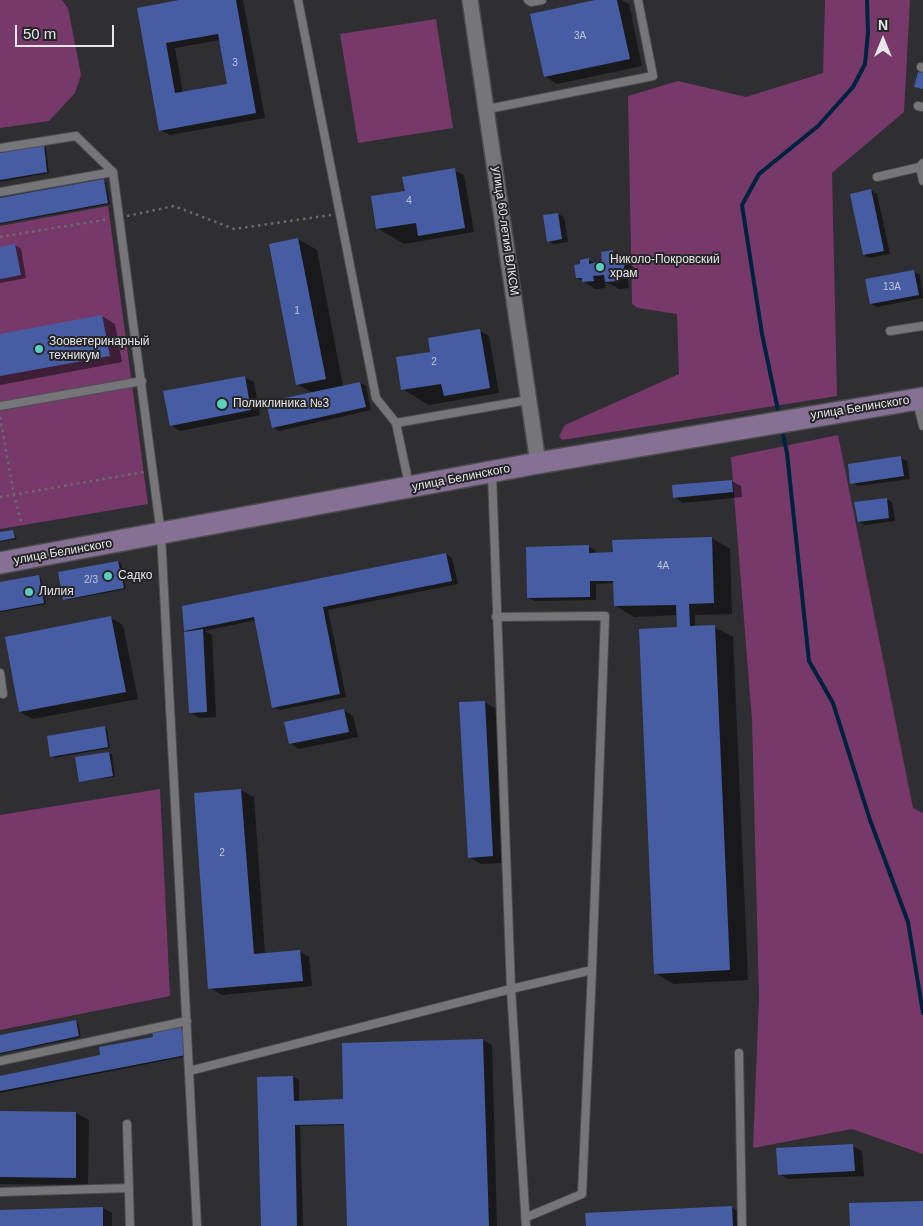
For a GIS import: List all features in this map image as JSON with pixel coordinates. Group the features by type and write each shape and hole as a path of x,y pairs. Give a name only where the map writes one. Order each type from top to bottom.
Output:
{"street":[{"name":"улица 60-летия ВЛКСМ","path":"470,0 488,109 538,463"},
{"name":"улица Белинского","path":"0,563 538,463 782,420 920,399"}],"lane":[{"path":"298,0 376,398 396,423 410,487"},
{"path":"528,0 531,2 542,0"},
{"path":"488,109 653,76 638,0"},
{"path":"0,148 76,136 113,172 161,534 197,1226"},
{"path":"877,177 922,165 923,180"},
{"path":"0,192 113,172"},
{"path":"890,331 923,326"},
{"path":"0,406 142,381"},
{"path":"920,399 923,426"},
{"path":"396,423 528,400"},
{"path":"492,472 511,988 527,1216 526,1226"},
{"path":"496,617 605,616 582,1194 527,1216"},
{"path":"0,673 3,694"},
{"path":"190,1071 511,988 592,970"},
{"path":"0,1061 186,1021"},
{"path":"739,1053 742,1226"},
{"path":"126,1124 130,1226"},
{"path":"0,1192 129,1188"}],"path":[{"path":"0,237 174,206 234,229 341,213"},
{"path":"0,417 14,495 22,525"},
{"path":"0,497 154,470"}],"shaded area":[{"path":"0,0 62,0 68,8 81,75 75,93 49,121 0,128"},
{"path":"825,0 910,0 904,112 832,173 837,396 562,440 559,436 565,425 679,374 677,314 638,308 632,304 628,96 678,81 746,97 823,73"},
{"path":"436,19 453,128 358,143 340,34"},
{"path":"108,206 148,504 0,529 0,226"},
{"path":"838,435 913,808 923,813 923,1154 852,1129 753,1148 759,998 752,720 731,457"},
{"path":"160,789 170,996 0,1030 0,815"}],"building":[{"path":"179,0 236,0 256,113 159,131 137,8","holes":["218,34 227,84 175,93 166,43"]},
{"path":"595,0 617,0 630,59 544,77 530,14"},
{"path":"918,72 923,73 923,89 914,87"},
{"path":"44,145 47,172 0,180 0,153"},
{"path":"455,168 465,228 418,236 416,223 376,229 371,196 405,191 402,177"},
{"path":"104,179 108,203 0,223 0,198"},
{"path":"871,189 884,251 863,255 850,194"},
{"path":"558,213 562,239 547,242 543,215"},
{"path":"298,238 326,379 296,385 269,244"},
{"path":"15,244 21,275 0,279 0,247"},
{"name":"Николо-Покровский храм","path":"613,250 614,258 623,259 626,262 623,270 616,272 617,281 605,282 604,275 593,276 594,281 582,282 582,278 576,278 574,265 580,264 580,260 589,258 589,264 602,261 601,252"},
{"path":"914,270 919,295 870,304 865,279"},
{"path":"102,315 110,356 0,376 0,334"},
{"path":"480,329 490,388 444,396 441,384 401,390 396,357 430,352 428,338"},
{"path":"245,376 251,410 170,426 163,391"},
{"path":"360,382 366,407 272,428 266,402"},
{"path":"901,456 904,476 850,484 848,464"},
{"path":"732,480 733,492 673,498 672,485"},
{"path":"887,498 889,518 858,522 854,502"},
{"path":"13,530 15,538 0,541 0,532"},
{"path":"712,537 714,603 689,604 690,626 715,625 730,970 654,974 639,629 677,627 676,605 614,606 613,581 590,581 590,597 527,598 526,547 589,545 589,553 613,552 612,540"},
{"path":"446,553 452,581 323,607 340,694 272,708 254,617 184,631 182,606"},
{"path":"118,561 124,588 63,600 58,572"},
{"path":"39,575 44,603 0,611 0,582"},
{"path":"111,616 126,692 19,712 5,637"},
{"path":"203,629 207,712 189,713 184,632"},
{"path":"485,701 493,856 468,858 459,702"},
{"path":"344,709 349,732 289,744 284,722"},
{"path":"105,726 108,747 50,757 47,736"},
{"path":"109,752 113,776 79,782 75,757"},
{"path":"241,789 254,954 300,950 303,981 208,989 194,793"},
{"path":"76,1020 79,1036 0,1053 0,1035"},
{"path":"181,1026 186,1055 0,1091 0,1076 100,1055 99,1047 153,1037 152,1031"},
{"path":"483,1039 489,1226 347,1226 344,1124 295,1125 297,1226 261,1226 257,1077 293,1076 294,1101 343,1099 342,1043"},
{"path":"0,1111 76,1112 76,1178 0,1177"},
{"path":"853,1144 855,1171 778,1175 776,1148"},
{"path":"923,1201 923,1226 850,1226 849,1203"},
{"path":"732,1206 733,1226 586,1226 585,1213"},
{"path":"103,1207 103,1226 0,1226 0,1210"}],"waterway":[{"path":"779,415 762,334 742,205 759,174 818,126 853,87 865,64 868,33 867,0"},
{"path":"782,430 787,453 809,661 833,703 870,820 908,922 923,1013"}],"place":[{"name":"Николо-Покровский храм","path":"600,267"},
{"name":"Зооветеринарный техникум","path":"39,349"},
{"name":"Поликлиника №3","path":"222,404"},
{"name":"Садко","path":"108,576"},
{"name":"Лилия","path":"29,592"}]}
